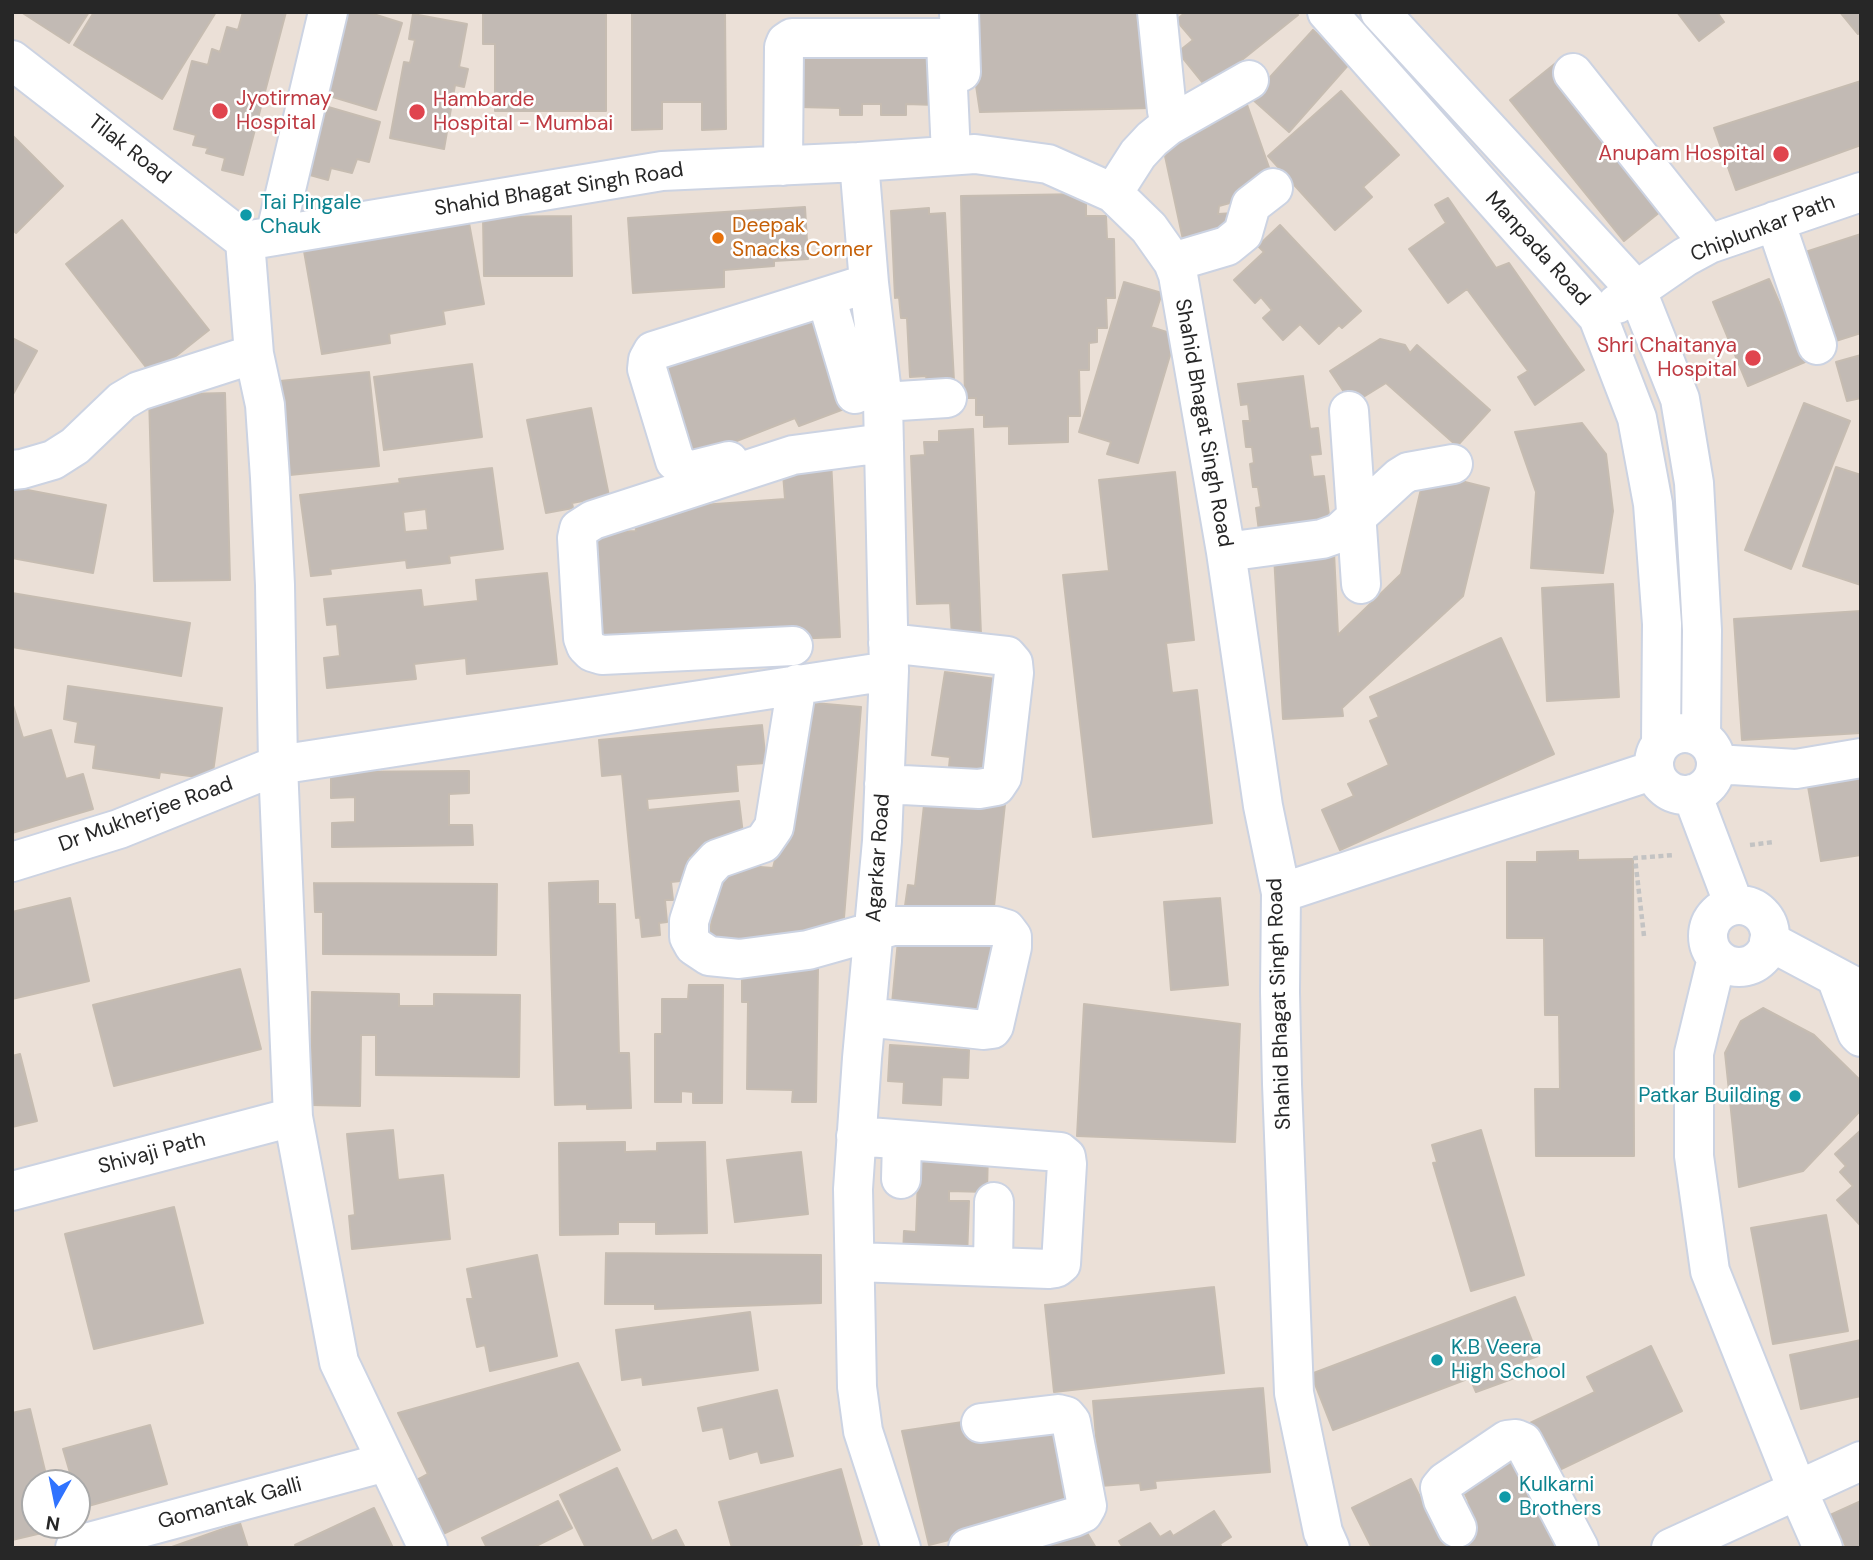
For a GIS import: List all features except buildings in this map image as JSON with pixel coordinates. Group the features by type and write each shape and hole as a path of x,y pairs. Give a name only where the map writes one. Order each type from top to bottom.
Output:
{"street":[{"path":"328,12 260,238 254,354 265,405 269,466 293,1117 339,1362 428,1548"},
{"path":"844,12 846,27 853,32 959,20 957,155"},
{"path":"1157,12 1167,111"},
{"name":"Manpada Road","path":"1327,12 1598,317 1637,418 1653,504 1662,624 1658,756"},
{"name":"Manpada Road","path":"1380,12 1637,291 1680,399 1694,483 1708,750"},
{"path":"783,166 784,47 792,38 944,40 957,155"},
{"name":"Tilak Road","path":"12,60 260,238"},
{"path":"1573,73 1709,244"},
{"path":"1113,193 1152,139 1168,126 1249,80"},
{"name":"Shahid Bhagat Singh Road","path":"260,238 662,171 975,154 1048,164 1113,193 1149,228 1173,262 1178,275 1226,552 1263,806 1281,893 1282,1084 1294,1393 1323,1532 1331,1548"},
{"name":"Agarkar Road","path":"859,162 869,284 888,657 882,842 853,1189 859,1410 863,1431 901,1548"},
{"path":"1173,262 1227,246 1243,233 1251,205 1273,188"},
{"name":"Chiplunkar Path","path":"1598,317 1685,257 1709,244 1861,192"},
{"path":"1775,221 1818,345"},
{"path":"869,284 653,351 647,369 676,461 684,468 693,470 876,415 947,398"},
{"path":"826,297 876,415"},
{"path":"12,470 53,460 75,446 122,401 139,391 254,354"},
{"path":"1349,411 1361,584"},
{"path":"793,646 601,655 592,653 583,638 577,538 579,529 593,520 793,454 876,415"},
{"path":"1226,552 1322,540 1339,533 1399,477 1408,472 1453,464"},
{"path":"737,649 737,694"},
{"name":"Dr Mukherjee Road","path":"12,862 119,829 278,765 797,684 888,657 1007,656 1013,663 1014,673 1002,778 996,786 979,789 884,784"},
{"path":"797,684 774,827 763,843 717,859 705,872 689,921 689,936 694,946 709,956 738,959 808,950 893,926 996,926 1006,929 1012,937 995,1026 992,1029 866,1017"},
{"path":"1691,733 1708,750 1714,775 1709,784 1692,794 1672,792 1657,779 1658,756 1670,736 1691,733"},
{"path":"1708,750 1796,769 1861,758"},
{"path":"1281,893 1658,756"},
{"path":"1692,794 1734,905"},
{"path":"1734,905 1755,909 1768,925 1769,941 1763,956 1746,966 1736,967 1717,958 1708,942 1707,932 1715,914 1734,905"},
{"path":"1769,941 1848,983 1857,1033 1861,1037"},
{"path":"1717,958 1694,1053 1694,1156 1710,1271 1823,1548"},
{"name":"Shivaji Path","path":"12,1191 293,1117"},
{"path":"856,1136 1060,1152 1066,1157 1061,1264 1056,1268 856,1262"},
{"path":"901,1179 902,1140"},
{"path":"993,1267 994,1202"},
{"path":"968,1548 1074,1517 1083,1513 1087,1506 1071,1422 1066,1416 1058,1414 981,1423"},
{"path":"1457,1528 1443,1500 1440,1489 1444,1482 1507,1440 1516,1439 1523,1442 1579,1548"},
{"path":"1671,1548 1861,1461"},
{"name":"Gomantak Galli","path":"75,1548 386,1462"}],"path":[{"path":"1635,858 1644,936"}],"place":[{"name":"Jyotirmay Hospital","path":"220,111"},
{"name":"Hambarde Hospital - Mumbai","path":"417,112"},
{"name":"Anupam Hospital","path":"1781,154"},
{"name":"Tai Pingale Chauk","path":"246,215"},
{"name":"Deepak Snacks Corner","path":"718,238"},
{"name":"Shri Chaitanya Hospital","path":"1753,358"},
{"name":"Patkar Building","path":"1795,1096"},
{"name":"K.B Veera High School","path":"1437,1360"},
{"name":"Kulkarni Brothers","path":"1505,1497"}]}
